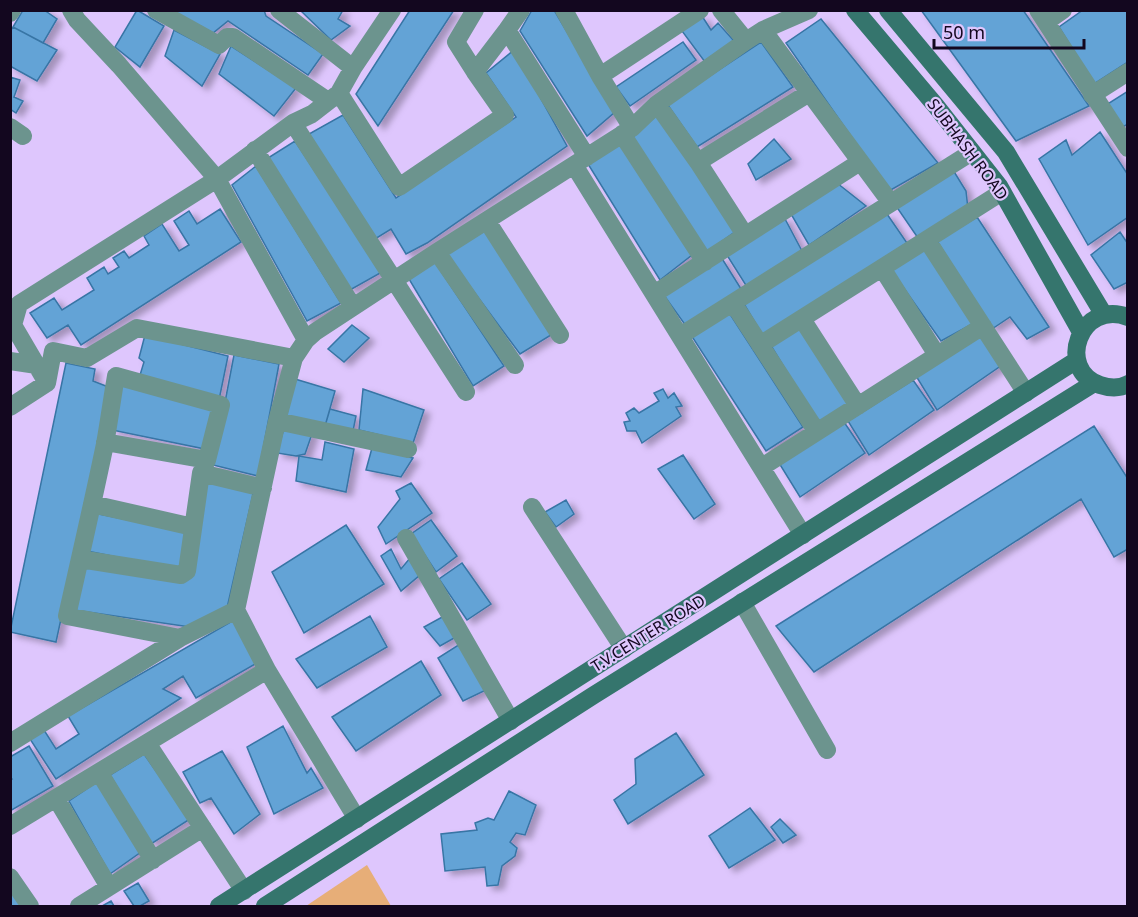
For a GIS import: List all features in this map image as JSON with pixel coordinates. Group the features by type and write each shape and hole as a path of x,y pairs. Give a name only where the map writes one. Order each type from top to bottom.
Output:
{"street":[{"path":"71,10 77,20 217,179 306,340"},
{"path":"156,10 219,45 227,37 233,37 333,97 399,187 505,115 456,42 475,10"},
{"path":"279,10 353,68"},
{"path":"47,383 13,325 19,304 217,179 294,123 312,114 333,97 392,10"},
{"path":"474,72 521,10"},
{"path":"564,10 627,131 705,261"},
{"path":"600,76 700,10"},
{"path":"721,10 746,41"},
{"path":"357,819 267,670 236,610 277,421 294,358 306,340 315,332 627,131 657,104 746,41 763,30 809,10"},
{"name":"SUBHASH ROAD","path":"855,10 936,105 1002,192 1081,332"},
{"name":"SUBHASH ROAD","path":"888,10 1006,152 1104,315"},
{"path":"1063,10 1042,16 1128,148"},
{"path":"507,30 654,294 803,534"},
{"path":"763,30 891,203"},
{"path":"1092,95 1128,72"},
{"path":"698,162 809,93"},
{"path":"657,104 698,162 745,236"},
{"path":"294,123 466,392"},
{"path":"255,150 352,307"},
{"path":"680,336 972,152"},
{"path":"654,294 860,162"},
{"path":"760,345 1002,192"},
{"path":"487,221 560,335"},
{"path":"927,240 1026,393"},
{"path":"437,252 514,365"},
{"path":"882,268 937,356"},
{"path":"733,303 817,432"},
{"path":"1126,389 1108,388 1094,383 1083,373 1077,360 1076,346 1081,332 1091,321 1104,315 1119,314 1128,317"},
{"path":"802,319 858,406"},
{"path":"762,467 983,326"},
{"path":"10,407 47,383 53,351 87,358 137,328 294,358"},
{"name":"T.V.CENTER ROAD","path":"219,906 1077,360"},
{"path":"10,361 37,365"},
{"path":"80,559 181,575 187,571 204,466 221,405 117,376 68,616 180,638"},
{"name":"T.V.CENTER ROAD","path":"265,906 594,695 1094,383"},
{"path":"277,421 408,449"},
{"path":"105,442 204,466 263,488"},
{"path":"92,504 193,528"},
{"path":"532,507 624,649"},
{"path":"406,538 511,721"},
{"path":"742,602 827,750"},
{"path":"10,743 180,638 236,610"},
{"path":"10,826 267,670"},
{"path":"147,743 244,891"},
{"path":"99,772 153,860"},
{"path":"56,798 109,887"},
{"path":"79,906 203,828"},
{"path":"10,877 30,906"}],"shaded area":[{"path":"367,865 391,906 306,906"}],"building":[{"path":"23,10 44,10 57,19 43,43 13,27"},
{"path":"137,10 164,26 140,67 115,47"},
{"path":"170,10 264,10 266,16 323,54 308,75 228,21 213,33"},
{"path":"300,10 343,10 338,19 350,26 331,40"},
{"path":"410,10 454,10 378,126 356,94"},
{"path":"532,10 554,10 615,112 587,136 520,31"},
{"path":"921,10 1023,10 1089,106 1016,141"},
{"path":"1083,10 1128,10 1128,62 1094,84 1059,27"},
{"path":"702,16 711,30 718,23 734,41 705,62 682,31"},
{"path":"821,19 938,163 889,191 786,43"},
{"path":"13,27 57,50 37,81 10,66 10,31"},
{"path":"174,30 220,54 202,86 165,56"},
{"path":"683,42 696,60 630,106 616,87"},
{"path":"761,42 793,87 697,147 667,104"},
{"path":"231,46 296,88 274,116 219,74"},
{"path":"514,50 567,146 427,243 406,254 391,229 375,239 309,134 343,115 396,198 516,117 486,73"},
{"path":"10,77 20,80 14,97 23,101 16,113 10,109"},
{"path":"1128,91 1128,124 1119,129 1106,105"},
{"path":"657,115 736,231 707,252 632,138"},
{"path":"1100,132 1128,175 1128,217 1088,245 1039,159 1066,140 1072,155"},
{"path":"774,139 791,159 756,180 748,164"},
{"path":"295,141 382,272 350,290 268,158"},
{"path":"621,143 692,255 660,280 588,164"},
{"path":"256,166 341,303 307,321 232,185"},
{"path":"953,170 966,191 968,209 918,238 896,206"},
{"path":"837,183 866,206 809,245 791,214"},
{"path":"220,209 241,242 81,345 68,325 47,338 30,313 54,298 62,310 94,290 87,278 104,267 108,274 119,267 113,258 124,251 129,258 149,245 144,236 162,224 179,251 189,245 174,221 189,211 197,224"},
{"path":"887,214 907,243 763,336 744,304"},
{"path":"784,217 802,251 747,287 725,252"},
{"path":"977,217 1049,327 1027,339 1010,317 992,329 937,241"},
{"path":"486,230 551,335 520,354 446,254"},
{"path":"1120,232 1128,244 1128,282 1114,289 1091,255"},
{"path":"926,247 976,322 941,341 891,270"},
{"path":"721,257 743,292 686,326 663,294"},
{"path":"435,262 504,366 473,386 409,279"},
{"path":"728,311 803,427 766,451 691,335"},
{"path":"352,325 369,338 344,362 328,349"},
{"path":"801,327 849,404 819,425 770,344"},
{"path":"981,334 1002,365 937,410 916,376"},
{"path":"145,335 228,356 219,400 140,375 144,362 139,358"},
{"path":"234,355 279,364 258,476 213,465"},
{"path":"66,363 95,369 93,381 111,388 56,642 10,632"},
{"path":"295,379 335,391 325,426 286,418"},
{"path":"913,380 934,410 869,455 848,421"},
{"path":"122,384 216,409 205,449 112,430"},
{"path":"363,389 424,410 413,443 359,430"},
{"path":"663,389 668,398 674,393 682,406 676,407 681,416 642,443 636,431 627,431 624,422 630,421 626,413 634,408 639,413 659,401 654,393"},
{"path":"330,409 356,416 353,431 325,426"},
{"path":"844,422 865,453 800,497 779,463"},
{"path":"1094,426 1128,479 1128,549 1114,557 1081,499 814,672 776,626"},
{"path":"284,428 313,431 305,454 296,456 277,453"},
{"path":"325,442 354,449 346,492 296,481 299,456 322,460"},
{"path":"372,448 413,458 401,477 366,470"},
{"path":"683,455 715,504 694,519 658,469"},
{"path":"206,481 254,490 227,608 190,627 74,610 85,562 187,571"},
{"path":"411,483 432,513 386,544 378,527 400,499 396,491"},
{"path":"566,500 574,514 556,527 545,512"},
{"path":"94,513 188,532 181,570 87,551"},
{"path":"431,520 457,556 436,572 411,534"},
{"path":"346,525 384,584 304,633 272,572"},
{"path":"391,549 401,569 410,558 420,575 401,591 381,556"},
{"path":"462,563 491,604 467,620 439,579"},
{"path":"370,616 387,647 317,688 296,659"},
{"path":"444,616 456,637 440,646 424,627"},
{"path":"234,620 257,663 196,698 183,676 163,689 181,698 56,779 30,739 44,730 56,749 79,734 68,716"},
{"path":"460,644 486,690 463,701 438,658"},
{"path":"421,661 441,695 356,751 332,717"},
{"path":"283,726 307,773 311,768 323,788 274,814 247,747"},
{"path":"676,733 704,775 628,824 614,800 636,784 635,759"},
{"path":"29,746 53,786 10,811 10,780 12,779 10,777 10,757"},
{"path":"222,751 260,814 234,834 211,798 200,803 183,772"},
{"path":"144,754 190,819 151,844 110,775"},
{"path":"97,782 141,852 110,874 69,801"},
{"path":"509,791 536,805 525,835 516,833 510,842 517,848 515,856 502,866 498,885 487,886 485,867 445,871 441,834 477,830 475,823 488,818 494,820"},
{"path":"750,808 775,840 729,868 709,836"},
{"path":"780,819 796,835 783,843 771,827"},
{"path":"138,883 149,901 140,906 134,906 124,891"},
{"path":"10,888 23,906 10,906"},
{"path":"111,901 114,906 102,906"}]}
